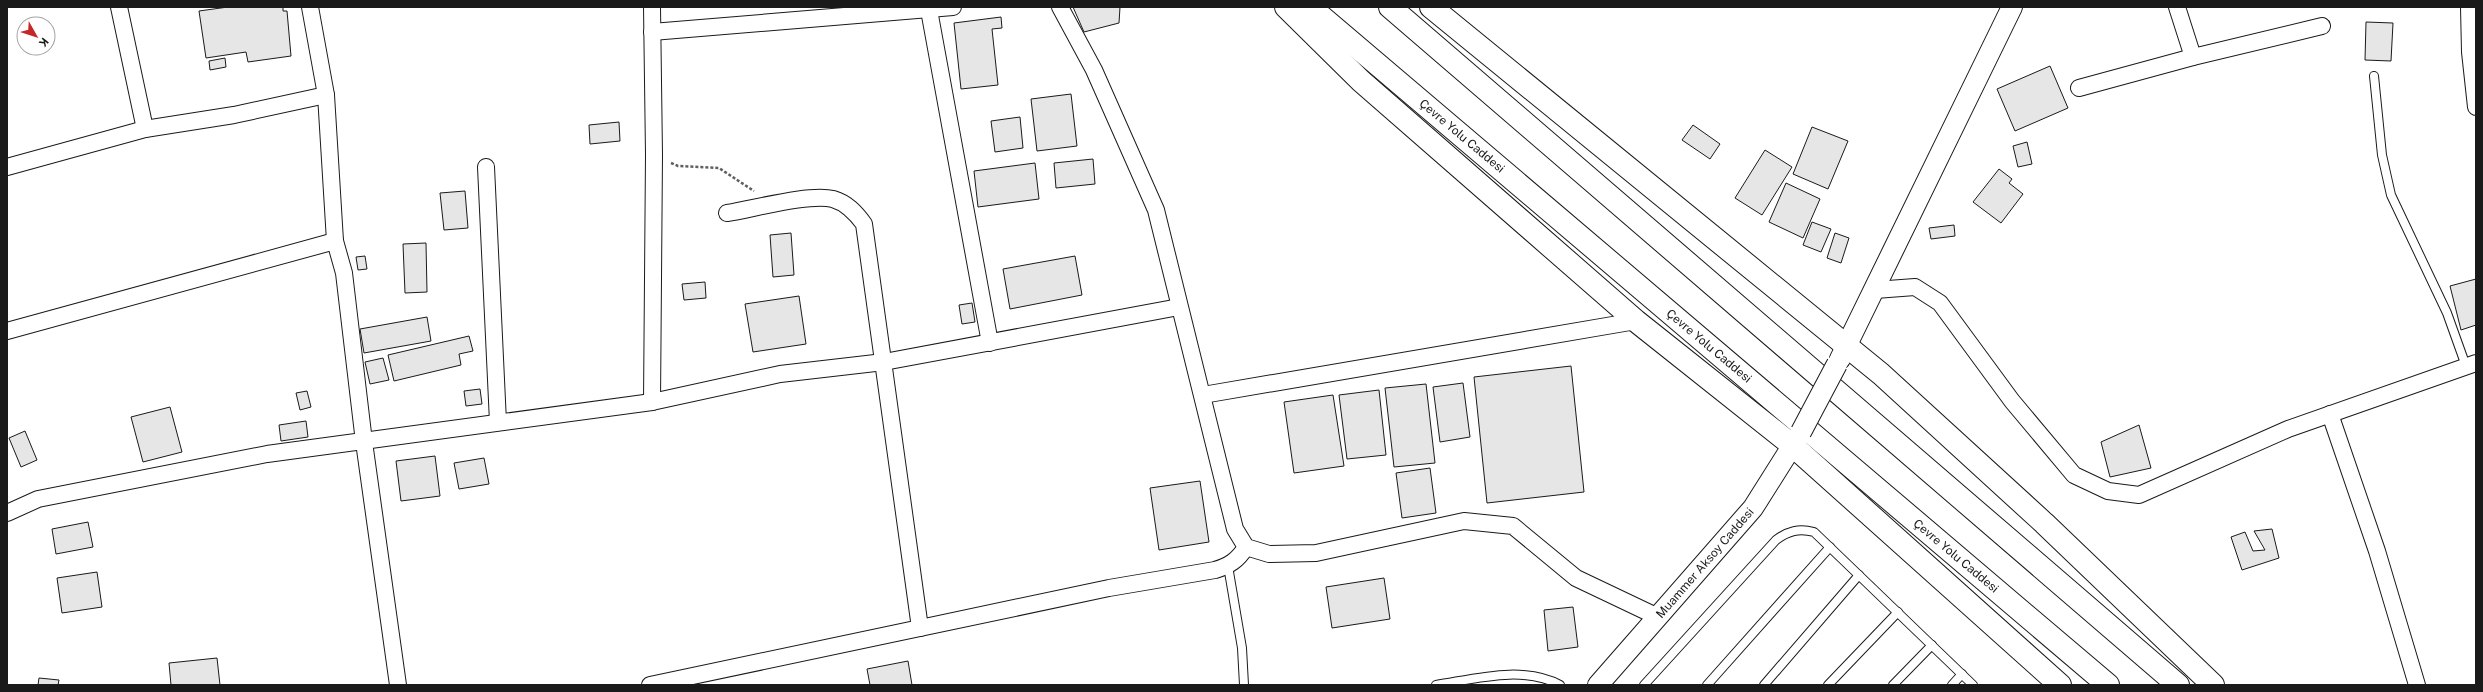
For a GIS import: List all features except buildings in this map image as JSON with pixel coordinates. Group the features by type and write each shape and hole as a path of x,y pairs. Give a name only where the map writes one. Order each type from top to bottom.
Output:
{"highway":[{"path":"1286,7 1361,81 1636,321 1796,439 2060,685"},
{"name":"Çevre Yolu Caddesi","path":"1310,7 2108,685"},
{"path":"1390,7 2178,685"},
{"path":"1431,7 1842,355 1881,374 2044,523 2213,685"}],"street":[{"path":"119,7 145,129"},
{"path":"310,7 326,95 335,241 344,273 364,442 398,685"},
{"path":"652,7 654,156 652,402"},
{"path":"652,32 953,7"},
{"path":"1060,7 1094,70 1156,210 1179,307 1203,394 1235,529 1246,547 1269,554 1316,553 1464,521 1513,526 1576,578 1658,617"},
{"name":"Muammer Aksoy Caddesi","path":"1598,685 1753,508 1796,439 1842,355 2012,7"},
{"path":"2177,7 2193,57"},
{"path":"2469,7 2470,52 2476,107"},
{"path":"928,10 990,343"},
{"path":"2079,88 2193,57 2322,26"},
{"path":"7,167 145,129 234,115 326,95"},
{"path":"486,167 498,422"},
{"path":"727,213 809,198 833,199 854,210 864,224 920,628"},
{"path":"7,331 335,241"},
{"path":"1874,290 1915,286 1940,303 2012,401 2074,475 2108,491 2139,495 2288,429 2471,364"},
{"path":"7,513 38,499 267,454 652,402 780,374 884,362 1179,307"},
{"path":"1203,394 1636,321"},
{"path":"2330,414 2377,551 2417,685"},
{"path":"650,685 1109,588 1228,566 1240,557 1246,547"}],"lane":[{"path":"2374,76 2382,155 2392,195 2471,364"},
{"path":"1644,685 1776,540 1794,530 1808,530 1814,532 1973,685"},
{"path":"1707,685 1830,546"},
{"path":"1228,566 1242,648 1244,685"},
{"path":"1764,685 1859,575"},
{"path":"1828,685 1898,612"},
{"path":"1893,685 1932,645"},
{"path":"1952,685 1962,674"},
{"path":"1436,685 1511,675 1543,679 1560,685"}],"path":[{"path":"654,156 678,166 719,168 746,184 772,205"}]}
